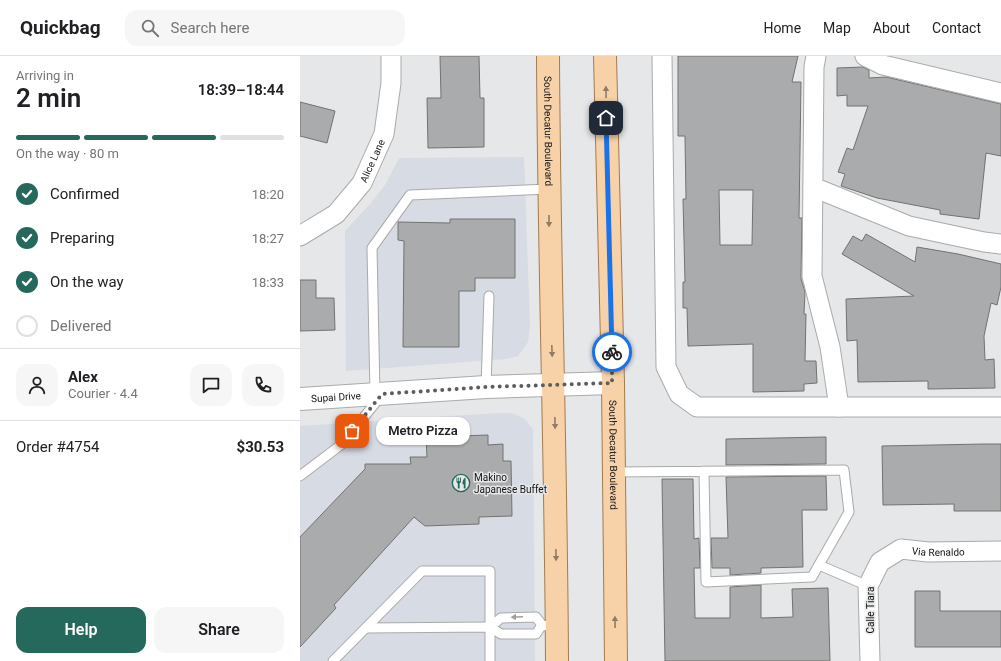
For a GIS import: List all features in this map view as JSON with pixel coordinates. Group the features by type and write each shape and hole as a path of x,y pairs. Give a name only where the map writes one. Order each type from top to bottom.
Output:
{"main road":[{"name":"South Decatur Boulevard","path":"548,56 553,384 549,626 557,661"},
{"name":"South Decatur Boulevard","path":"605,56 614,472 616,661"}],"street":[{"name":"Alice Lane","path":"300,236 336,214 362,183 384,134 391,83 391,56"},
{"path":"662,56 666,368 679,394 697,407 1001,407"},
{"path":"816,56 814,67 812,276 830,347 839,407"},
{"path":"866,56 883,64 1001,93"},
{"path":"813,187 909,226 984,242 1001,244"},
{"name":"Supai Drive","path":"300,399 486,387 612,383"},
{"name":"Via Renaldo","path":"880,562 901,549 928,552 1001,551"},
{"name":"Calle Tiara","path":"870,661 868,586 880,562"}],"lane":[{"path":"300,476 342,444 379,394 372,248 410,195 549,189"},
{"path":"486,387 489,296"},
{"path":"614,472 704,471 844,470 849,512 812,577 706,582 704,471"},
{"path":"819,565 868,586"},
{"path":"333,661 422,570 490,570 490,661"},
{"path":"366,628 490,627 501,634 536,634 549,626 536,617 501,618 490,627"}],"shaded area":[{"path":"524,157 530,326 528,342 518,356 506,359 346,371 345,231 385,185 399,158"},
{"path":"511,413 524,418 533,429 535,661 300,661 300,426"}],"building":[{"path":"440,56 479,56 480,98 484,98 484,147 428,148 427,98 441,98"},
{"path":"678,56 798,56 792,82 801,82 799,218 802,218 801,279 805,292 805,361 816,361 817,383 804,384 804,391 753,392 753,344 688,346 687,308 683,308 683,282 685,282 683,199 686,199 685,136 678,136","holes":["719,190 753,190 752,245 720,245"]},
{"path":"863,67 869,70 869,78 886,77 1001,104 1001,156 986,153 979,219 940,214 940,210 877,198 841,186 845,174 838,172 847,148 853,150 868,106 847,106 847,95 837,96 837,68"},
{"path":"300,102 335,111 327,143 300,136"},
{"path":"450,219 515,219 515,278 475,278 475,291 459,291 459,347 403,347 404,241 398,240 398,222 450,223"},
{"path":"866,234 915,262 917,247 958,254 1001,264 1001,287 997,305 991,303 984,336 985,360 994,359 995,388 928,389 928,381 858,382 857,340 847,341 846,299 914,296 842,254 853,236 862,241"},
{"path":"300,280 316,280 316,298 334,298 335,330 300,331"},
{"path":"488,435 488,445 503,444 503,461 511,461 512,516 479,517 479,524 425,526 414,517 334,605 336,608 300,647 300,537 365,469 365,464 411,464 410,457 427,457 426,437"},
{"path":"826,437 826,464 726,465 726,439"},
{"path":"1001,444 1001,511 954,511 954,504 883,505 882,446"},
{"path":"826,476 827,510 802,510 803,567 761,568 761,573 730,575 730,568 712,568 711,538 728,538 726,477"},
{"path":"662,479 693,479 694,539 699,538 700,568 694,568 695,618 730,618 730,587 761,585 761,618 793,617 792,589 828,588 830,661 665,661"},
{"path":"915,591 940,591 940,611 1001,611 1001,647 915,647"}],"way so far":[{"path":"352,431 382,394 486,387 612,383 612,352"}],"place":[{"name":"Metro Pizza","path":"352,431"},
{"name":"Makino Japanese Buffet","path":"461,483"}],"route":[{"path":"606,118 612,352"}]}
